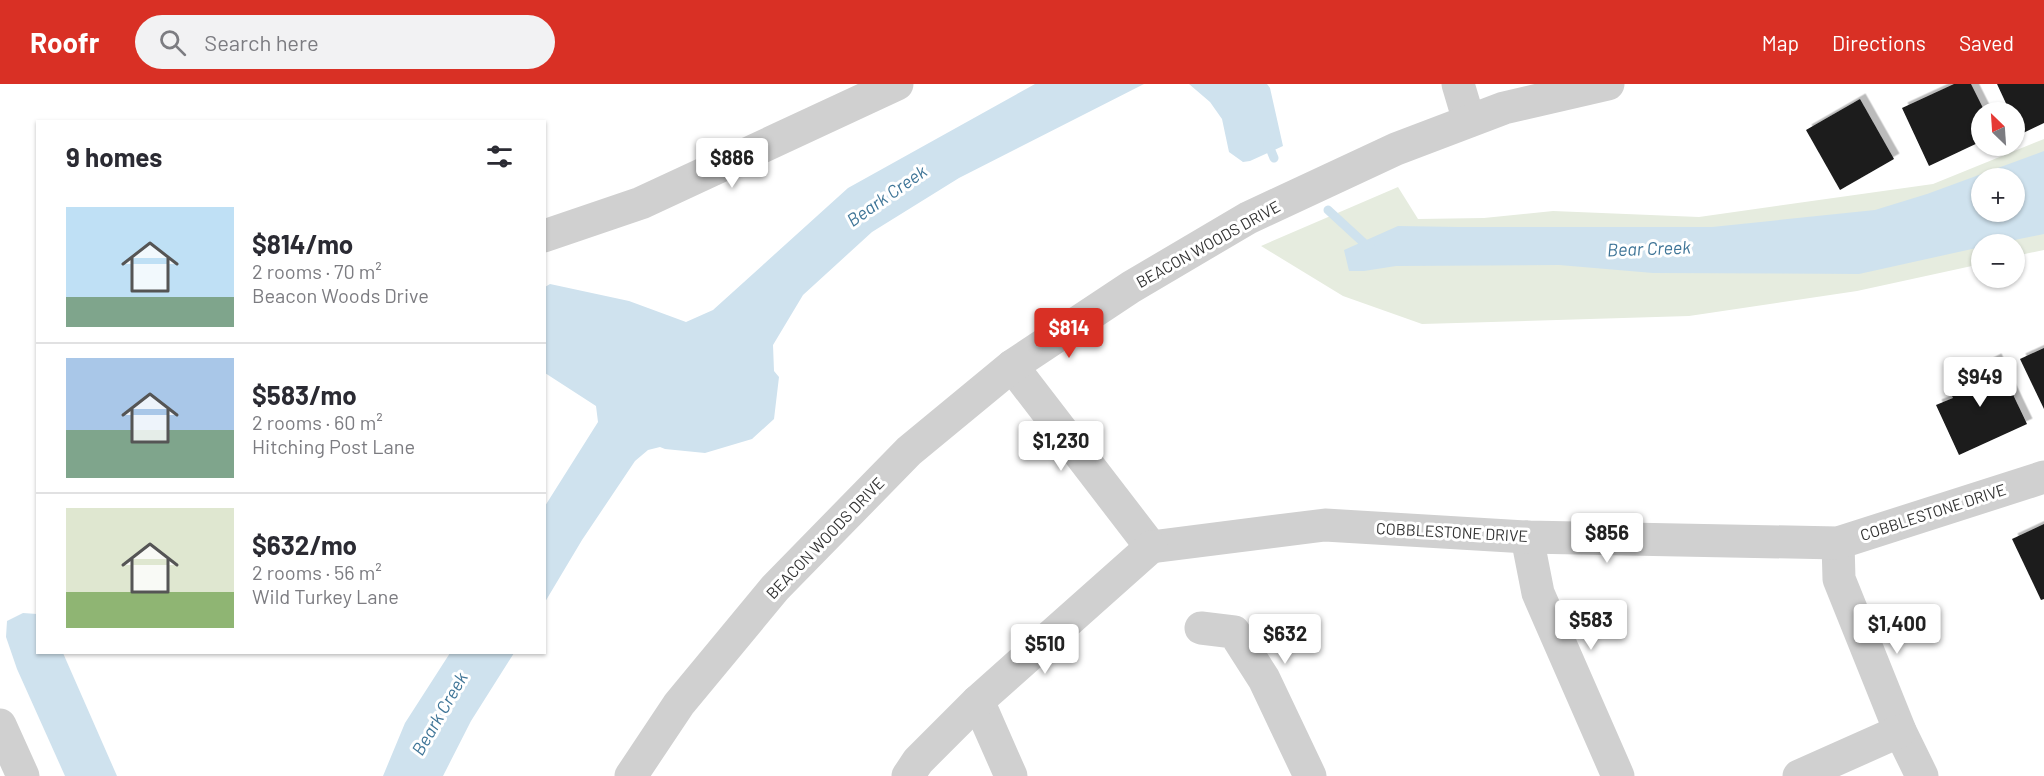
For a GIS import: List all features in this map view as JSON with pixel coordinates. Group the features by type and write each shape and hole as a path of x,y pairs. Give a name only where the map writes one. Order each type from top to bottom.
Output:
{"street":[{"path":"546,235 640,203 897,84"},
{"path":"1458,84 1469,121"},
{"name":"BEACON WOODS DRIVE","path":"631,776 679,704 775,588 909,452 1012,366 1131,287 1248,218 1396,149 1504,108 1520,94 1608,84"},
{"path":"908,776 918,761 978,701 1151,547 1012,366"},
{"name":"COBBLESTONE DRIVE","path":"1151,547 1325,525 1527,537 1838,543 2044,477"},
{"path":"1527,537 1538,593 1618,776"},
{"path":"1838,543 1839,579 1900,731 1922,776"},
{"path":"1200,628 1234,632 1264,678 1310,776"},
{"path":"978,701 1011,776"},
{"path":"0,725 23,776"},
{"path":"1799,776 1900,731"}],"shaded area":[{"path":"2044,139 2044,250 2025,254 2025,234 1971,234 1971,266 1857,291 1689,316 1422,324 1343,296 1261,246 1398,187 1418,219 1484,218 1553,211 1699,217 1933,184 1971,169 1971,222 2025,222 2025,168 1972,168 2002,156 2025,156 2025,147"}],"water":[{"path":"1035,84 1144,84 959,178 872,232 803,295 773,345 774,371 779,377 774,419 752,439 705,453 660,447 648,450 635,461 582,540 546,600 546,504 598,422 596,406 546,374 546,286 550,284 629,301 686,322 713,310 848,188"},
{"path":"1189,84 1267,84 1270,88 1283,146 1243,162 1229,152 1222,119 1210,102"},
{"path":"2044,151 2044,234 2025,238 2025,234 1971,234 1971,249 1859,274 1653,273 1559,265 1396,266 1349,271 1344,250 1398,226 1712,227 1875,210 1971,178 1971,222 2025,222 2025,168 1998,168"},
{"path":"23,613 36,614 36,654 63,654 117,776 65,776 17,669 6,637 7,621"},
{"path":"449,654 513,654 471,721 443,776 383,776 405,723"}],"building":[{"path":"1954,84 1971,84 1980,102 1971,102 1971,146 1929,166 1902,108"},
{"path":"1997,84 2044,84 2044,123 2025,132 2025,102 2005,102"},
{"path":"1860,99 1894,159 1840,190 1806,130"},
{"path":"2044,348 2044,409 2020,359"},
{"path":"1996,359 2027,424 1959,455 1936,405 1953,398 1946,383"},
{"path":"2044,524 2044,599 2041,600 2012,539"}],"waterway":[{"name":"Beark Creek","path":"1267,141 1274,158"},
{"name":"Bear Creek","path":"1328,210 1365,244 1370,245"}]}
